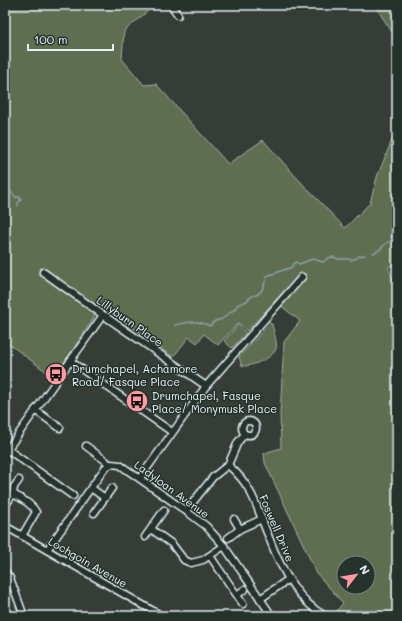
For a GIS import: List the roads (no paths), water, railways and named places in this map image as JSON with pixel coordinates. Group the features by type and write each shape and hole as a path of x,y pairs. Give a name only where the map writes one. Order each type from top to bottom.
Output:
{"street":[{"path":"171,5 178,15"},
{"name":"Lillyburn Place","path":"44,272 103,315 206,386"},
{"path":"140,478 206,386 302,277"},
{"path":"73,496 6,451 103,315"},
{"path":"70,361 172,432"},
{"path":"35,410 60,428"},
{"path":"186,511 213,477 228,465 238,442 245,434"},
{"name":"Ladyloan Avenue","path":"86,446 110,464 120,465 140,478 206,526 224,546 272,616"},
{"path":"47,550 103,471 110,464"},
{"name":"Foswell Drive","path":"228,465 240,476 249,489 274,550 289,579 306,601 315,610 325,616"},
{"path":"5,506 13,494 14,487 19,480"},
{"path":"91,488 105,498"},
{"path":"94,513 112,488"},
{"path":"13,494 34,508 36,512 22,536"},
{"path":"145,537 164,510"},
{"path":"234,519 240,529"},
{"path":"228,538 240,529 262,519"},
{"name":"Lochgoin Avenue","path":"5,526 162,616"},
{"path":"151,529 172,544 184,560 195,563 210,556 224,546"},
{"path":"210,556 243,604"},
{"path":"5,570 10,578 24,616"},
{"path":"260,599 289,579"},
{"path":"237,595 245,588"}],"waterway":[{"path":"5,187 15,197 19,197 21,200 18,203 18,206"},
{"path":"373,253 388,242 394,240 395,237 391,237 391,233 395,230 393,228 397,224 395,216 397,214 394,213 397,211"},
{"path":"175,325 193,322 210,326 215,321 222,319 236,308 237,305 260,293 267,276 292,267 296,262 299,264 313,259 323,262 328,258 333,257 351,260 365,255"}],"place":[{"name":"Drumchapel, Achamore Road/ Fasque Place","path":"56,374"},
{"name":"Drumchapel, Fasque Place/ Monymusk Place","path":"137,401"}]}
